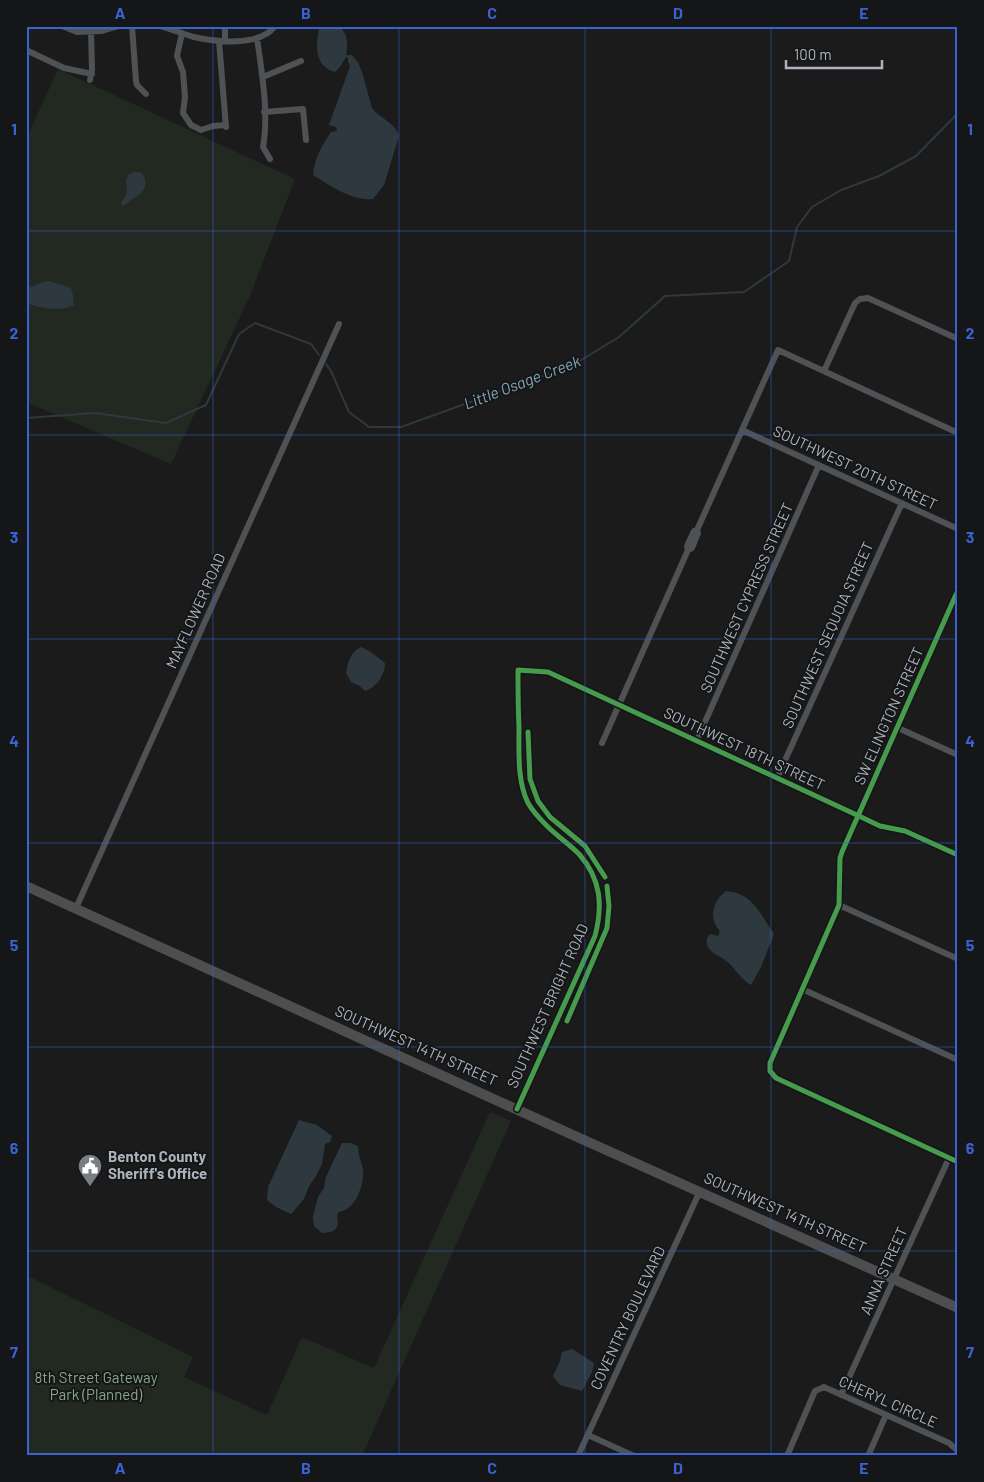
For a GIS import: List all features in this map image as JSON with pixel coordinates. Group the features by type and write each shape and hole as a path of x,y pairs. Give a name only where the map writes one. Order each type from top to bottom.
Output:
{"main road":[{"name":"SOUTHWEST 14TH STREET","path":"26,886 958,1308"}],"street":[{"path":"62,26 77,32 118,26"},
{"path":"132,26 136,80 137,84 146,94"},
{"path":"160,26 175,28 182,33 222,41 257,38 272,31 275,26"},
{"path":"182,33 177,56 183,72 185,97 182,111 184,116 191,125 201,130 213,126 226,127 222,41 225,26"},
{"path":"26,50 64,68 90,77 95,30"},
{"path":"257,38 262,77 266,139 263,147 270,159"},
{"path":"262,77 301,62"},
{"path":"264,112 304,108 306,140"},
{"path":"824,372 855,303 860,299 868,298 958,339"},
{"name":"MAYFLOWER ROAD","path":"76,908 338,324"},
{"path":"602,743 688,550 687,546 694,531 697,530 778,350 958,433"},
{"name":"SOUTHWEST 20TH STREET","path":"742,430 958,529"},
{"name":"SOUTHWEST CYPRESS STREET","path":"697,740 819,465"},
{"name":"SOUTHWEST SEQUOIA STREET","path":"777,778 902,503"},
{"name":"SW ELINGTON STREET","path":"839,905 840,858 842,852 958,590"},
{"name":"SOUTHWEST 18TH STREET","path":"518,670 548,672 880,826 904,831 958,855"},
{"name":"SOUTHWEST BRIGHT ROAD","path":"517,1109 595,936 600,917 597,888 589,866 578,853 534,814 522,785 519,761 518,670"},
{"path":"898,728 958,755"},
{"path":"958,959 839,905 770,1064 770,1071 776,1078 958,1162"},
{"path":"802,989 958,1060"},
{"name":"ANNA STREET","path":"842,1395 948,1158"},
{"name":"COVENTRY BOULEVARD","path":"578,1456 700,1191"},
{"name":"CHERYL CIRCLE","path":"787,1456 815,1391 824,1387 949,1443 958,1451"},
{"path":"868,1456 886,1415"},
{"path":"588,1435 634,1456"}],"green space":[{"path":"58,69 295,179 250,296 171,464 26,402 26,139"},
{"name":"8th Street Gateway Park (Planned)","path":"490,1112 511,1121 362,1456 26,1456 26,1275 193,1357 184,1377 267,1415 302,1337 374,1368"}],"shaded area":[{"path":"320,26 339,26 342,29 347,39 346,55 352,55 358,62 372,108 391,124 399,136 384,185 373,199 357,198 334,188 313,175 322,147 331,132 337,131 336,127 329,125 350,66 346,57 335,72 323,65 317,47"},
{"path":"135,172 142,173 145,181 144,188 137,197 122,206 121,203 127,194 126,180 129,174"},
{"path":"50,281 71,288 74,305 56,309 26,303 26,289"},
{"path":"361,647 385,663 385,668 379,680 373,687 365,691 360,686 351,682 346,673 350,658"},
{"path":"726,891 743,896 749,900 760,912 774,934 761,967 751,985 729,963 710,950 707,945 707,939 710,934 718,936 720,931 716,926 713,915 715,904"},
{"path":"299,1120 317,1125 332,1136 330,1142 325,1144 322,1164 304,1199 291,1214 276,1207 267,1200 268,1187"},
{"path":"342,1143 358,1146 363,1170 362,1183 354,1202 350,1207 339,1212 337,1215 338,1224 336,1229 322,1233 314,1226 313,1217 318,1197 324,1188 326,1177"},
{"path":"572,1349 594,1363 592,1372 582,1391 560,1385 553,1376 562,1352"}],"waterway":[{"name":"Little Osage Creek","path":"326,364 349,412 369,427 401,427 573,365 619,337 665,296 744,292 789,261 797,227 812,207 841,190 879,176 916,156 958,113"},
{"name":"Little Osage Creek","path":"26,418 95,413 166,423 206,405 239,334 255,323 311,344 319,355"}],"cycle path":[{"path":"958,590 842,852 840,858 839,905 770,1063 770,1071 776,1078 958,1162"},
{"path":"517,1109 595,936 599,914 596,883 586,863 579,854 537,815 524,794 519,766 518,670 548,672 880,826 905,831 958,855"},
{"path":"528,732 530,779 538,801 550,817 585,846 605,877"},
{"path":"567,1021 607,928 609,906 607,886"}],"place":[{"name":"Benton County Sheriff's Office","path":"90,1187"}]}
